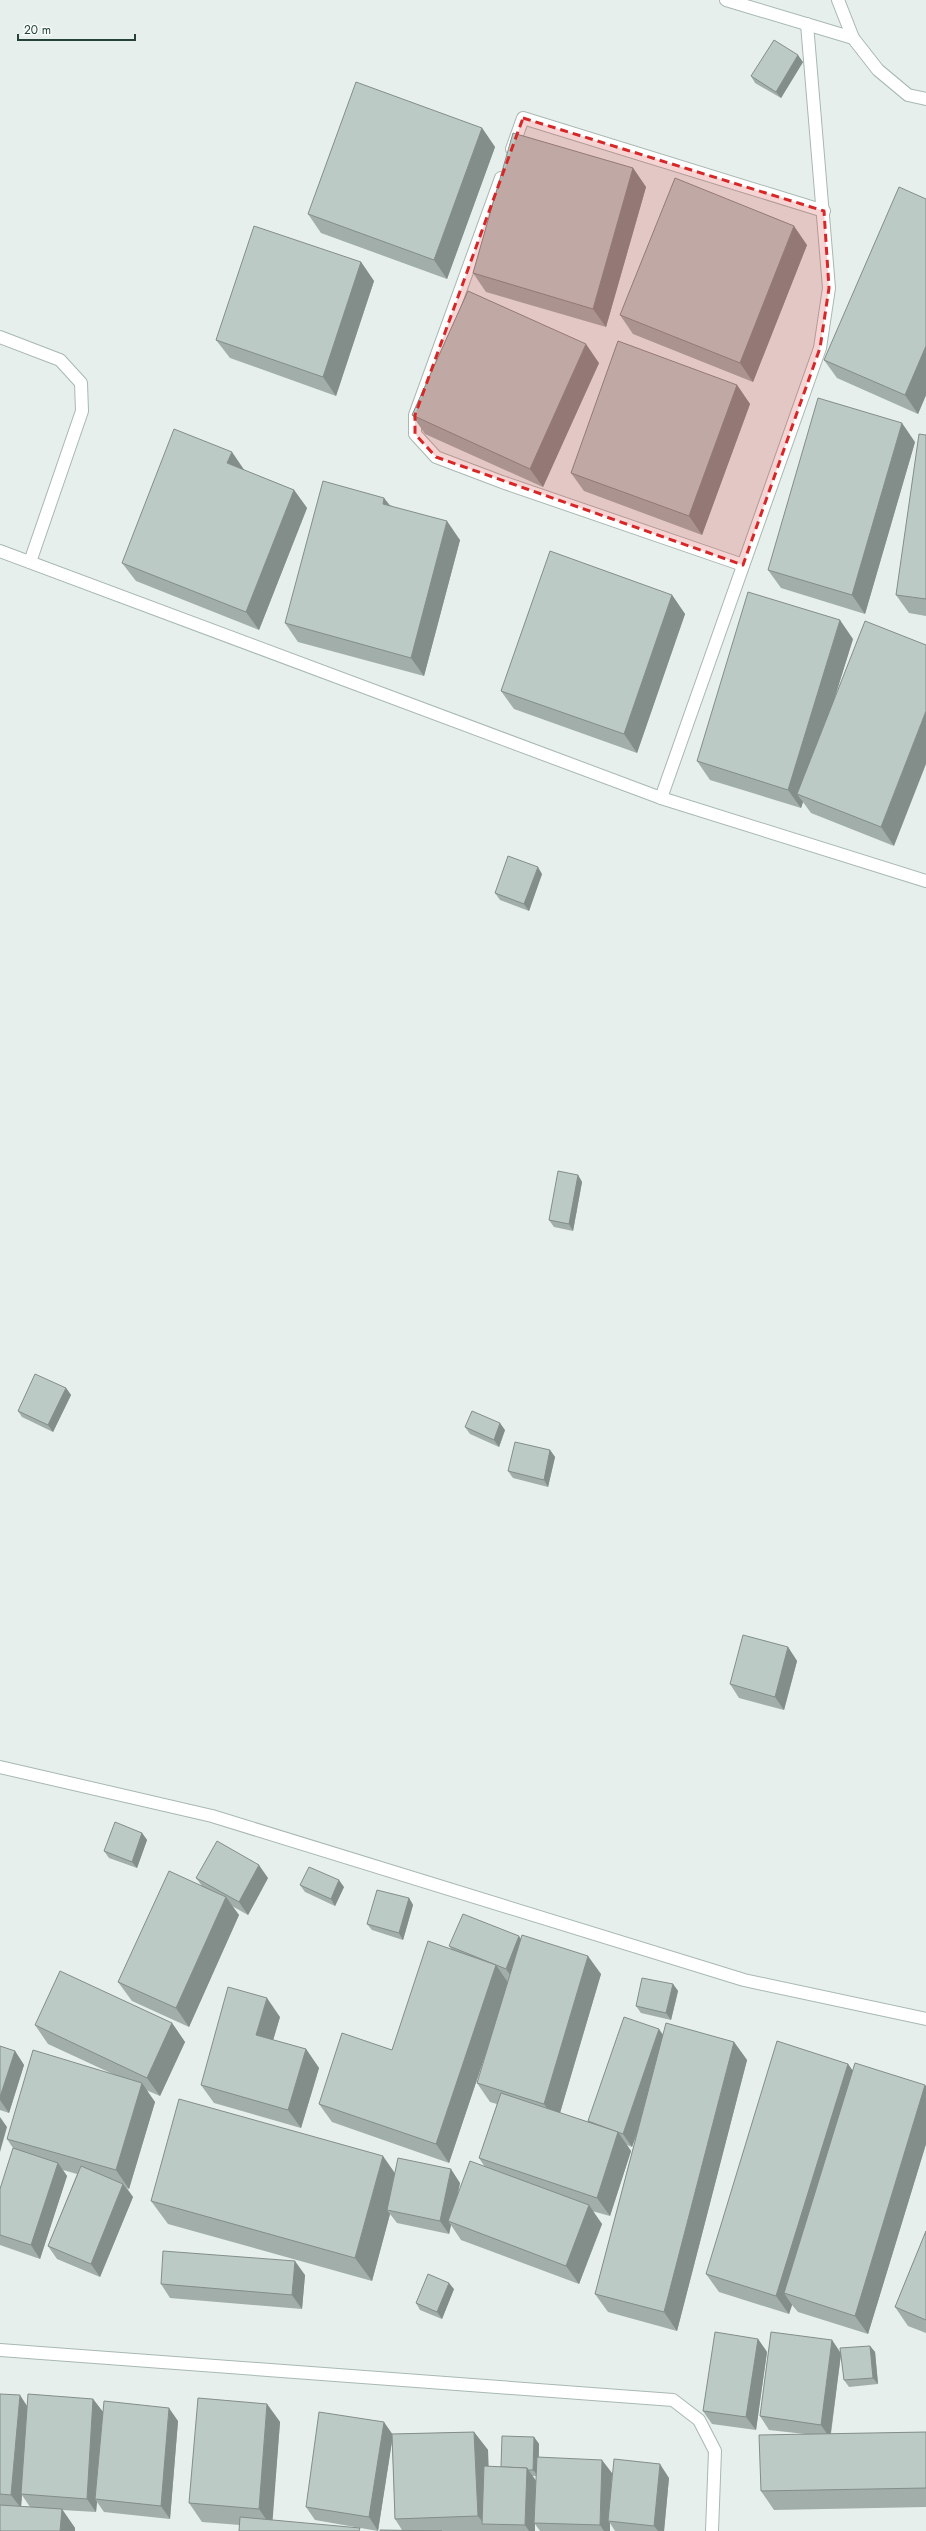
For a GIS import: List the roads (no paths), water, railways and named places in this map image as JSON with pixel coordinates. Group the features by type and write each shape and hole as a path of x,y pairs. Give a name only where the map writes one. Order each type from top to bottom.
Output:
{"street":[{"path":"726,0 853,38"},
{"path":"838,0 853,38 878,70 908,94 926,99"},
{"path":"661,798 820,348 829,288 824,211 807,24"},
{"path":"743,565 502,482 436,457 415,434 415,415 523,118 824,211"},
{"path":"0,337 60,360 81,383 82,411 30,562"},
{"path":"0,551 661,798 926,881"},
{"path":"0,1767 212,1816 744,1980 926,2020"},
{"path":"0,2350 673,2400 699,2420 715,2450 712,2531"}]}
